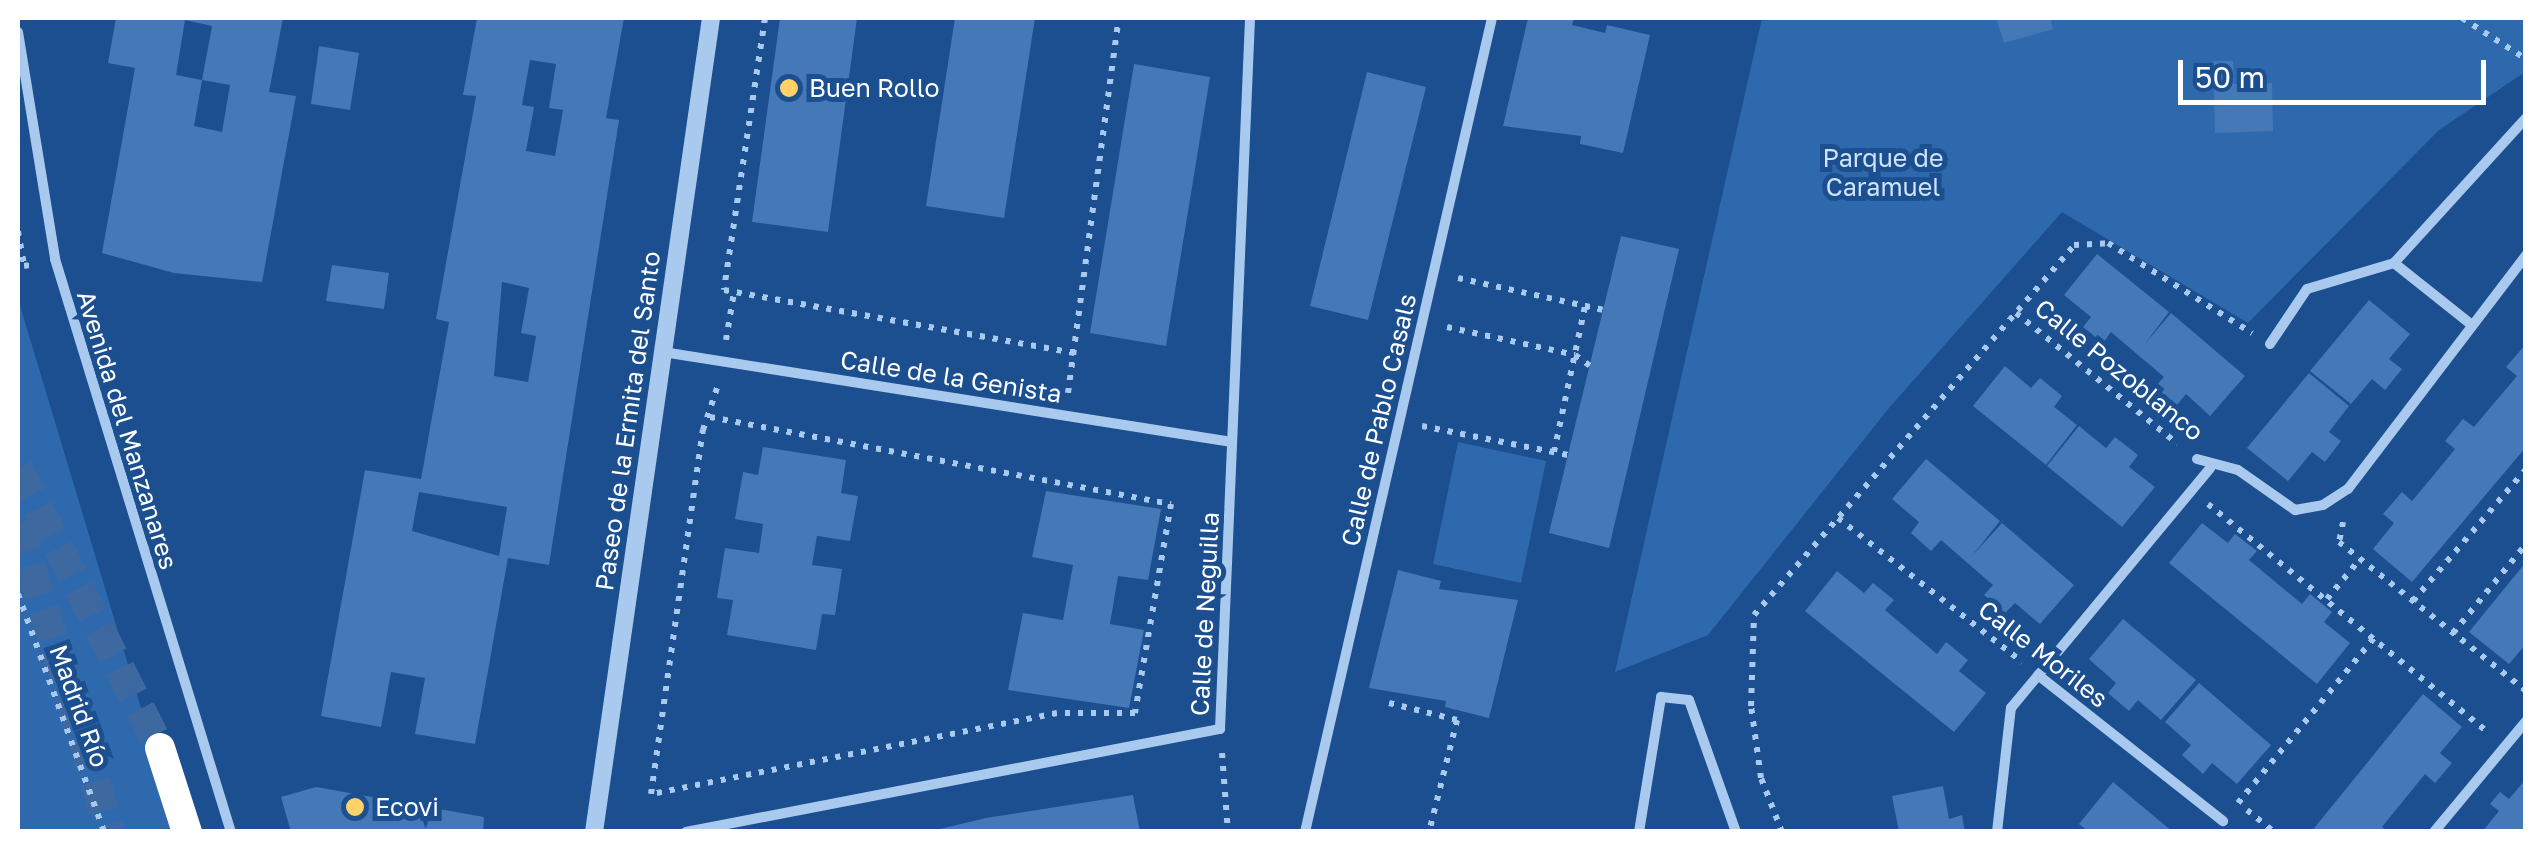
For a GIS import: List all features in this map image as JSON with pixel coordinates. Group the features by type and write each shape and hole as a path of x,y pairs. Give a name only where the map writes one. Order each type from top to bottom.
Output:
{"highway":[{"path":"160,748 187,832"}],"street":[{"name":"Paseo de la Ermita del Santo","path":"594,832 712,18"},
{"name":"Calle de Neguilla","path":"686,832 1220,729 1250,18"},
{"name":"Calle de Pablo Casals","path":"1305,832 1492,18"},
{"name":"Avenida del Manzanares","path":"18,32 55,259 231,832"},
{"path":"2270,344 2307,289 2394,262 2526,118"},
{"path":"2197,459 2210,468 2238,470 2295,510 2348,489 2526,255"},
{"path":"2394,262 2472,324"},
{"name":"Calle de la Genista","path":"663,352 1232,442"},
{"path":"1997,832 2011,708 2210,468"},
{"name":"Calle Moriles","path":"2038,675 2224,821"},
{"path":"1639,832 1661,697 1690,700 1736,832"},
{"path":"2434,832 2526,720"}],"path":[{"path":"765,18 724,290 1074,353"},
{"path":"1064,415 1119,18"},
{"path":"2462,18 2526,59"},
{"path":"1782,832 1761,778 1751,706 1754,615 2074,245 2108,243 2270,344"},
{"path":"1433,273 1603,310"},
{"path":"710,418 1171,504 1135,713 1057,713 651,794 710,418 734,292"},
{"path":"1554,452 1585,306"},
{"name":"Calle Pozoblanco","path":"2016,312 2197,459"},
{"path":"1422,321 1575,354 1590,366"},
{"path":"1399,421 1568,455"},
{"path":"2413,601 2526,468"},
{"path":"2348,489 2339,542 2526,690"},
{"path":"2192,490 2505,746"},
{"name":"Calle Moriles","path":"1838,518 2038,675"},
{"path":"2452,633 2526,544"},
{"path":"2326,599 2360,559"},
{"name":"Madrid Río","path":"18,594 104,832"},
{"path":"2224,821 2374,638"},
{"path":"1389,704 1456,720 1428,832"},
{"path":"1220,729 1228,832"},
{"path":"2238,803 2274,832"}],"green space":[{"name":"Parque de Caramuel","path":"1762,18 2525,18 2525,72 2439,130 2248,323 2062,212 1889,408 1708,635 1615,672"},
{"path":"18,299 178,831 18,831"},
{"path":"1458,442 1546,461 1521,583 1433,564"}],"building":[{"path":"116,18 283,18 269,92 296,96 262,282 174,273 102,253 135,68 108,63","holes":["185,20 212,26 202,80 176,75","202,80 230,85 222,132 194,126"]},
{"path":"477,18 624,18 606,118 619,120 549,565 508,558 475,744 415,734 425,678 391,672 381,727 321,716 365,470 421,479 449,322 436,319 476,96 463,95","holes":["530,60 556,64 549,108 563,110 555,156 526,151 534,107 522,105","502,282 529,288 521,333 536,336 528,382 494,376","419,492 507,507 499,556 412,531"]},
{"path":"780,18 857,18 828,232 752,222"},
{"path":"955,18 1035,18 1004,218 926,206"},
{"path":"1528,18 1574,18 1572,25 1605,33 1607,25 1650,35 1623,153 1580,144 1581,136 1503,126"},
{"path":"1996,18 2050,18 2053,29 2004,43"},
{"path":"319,46 359,53 350,110 311,104"},
{"path":"2213,61 2233,61 2234,84 2272,83 2273,131 2215,133"},
{"path":"1134,64 1210,77 1166,346 1090,333"},
{"path":"1367,72 1426,87 1368,320 1310,306"},
{"path":"1621,236 1679,249 1609,548 1549,533"},
{"path":"2097,254 2169,312 2144,345 2171,313 2245,376 2210,416 2186,394 2177,405 2155,387 2164,377 2111,332 2103,343 2083,327 2091,317 2064,295"},
{"path":"332,265 389,273 384,309 326,301"},
{"path":"2369,300 2410,334 2389,359 2402,369 2385,390 2372,379 2351,404 2310,371"},
{"path":"2526,344 2526,447 2412,582 2373,549 2394,523 2383,514 2402,492 2412,501 2455,449 2445,441 2463,419 2474,427 2517,376 2506,367"},
{"path":"2005,366 2031,388 2040,378 2062,396 2054,407 2077,425 2046,465 1973,406"},
{"path":"2309,373 2349,406 2329,432 2341,441 2325,462 2312,452 2288,481 2247,448"},
{"path":"2079,426 2106,448 2115,437 2138,455 2129,467 2155,487 2122,527 2047,466"},
{"path":"763,447 846,460 841,493 858,496 850,541 817,536 812,565 842,569 835,615 822,614 816,650 727,635 733,600 717,598 725,548 759,553 763,524 735,519 743,472 758,475"},
{"path":"1926,459 2000,521 1971,557 2002,523 2074,585 2040,624 2015,603 2005,613 1984,595 1993,585 1941,540 1931,551 1911,533 1919,522 1892,499"},
{"path":"1046,491 1161,509 1148,580 1118,576 1110,624 1144,630 1129,708 1008,690 1023,613 1063,620 1073,565 1032,557"},
{"path":"2202,523 2228,543 2235,534 2257,551 2249,560 2302,604 2310,594 2332,612 2324,622 2350,643 2317,684 2169,563"},
{"path":"2526,562 2526,644 2509,664 2469,632"},
{"path":"1398,570 1441,581 1439,589 1518,600 1489,718 1445,707 1446,701 1369,688"},
{"path":"1837,571 1864,593 1873,583 1894,600 1885,610 1937,654 1946,642 1968,660 1959,671 1986,693 1954,732 1805,611"},
{"path":"2123,619 2196,680 2161,720 2138,700 2129,711 2108,693 2116,683 2089,659"},
{"path":"2199,683 2271,745 2237,784 2212,763 2203,774 2182,755 2191,745 2165,722"},
{"path":"2423,694 2462,727 2440,753 2452,763 2435,783 2425,774 2382,827 2389,832 2311,832"},
{"path":"2526,779 2526,832 2482,832 2499,811 2490,804 2500,792 2509,799"},
{"path":"2113,782 2173,832 2089,832 2079,824"},
{"path":"1943,786 1949,819 1962,815 1965,832 1899,832 1892,796"},
{"name":"Ecovi","path":"316,787 484,817 483,832 291,832 281,797"},
{"path":"1133,795 1140,832 927,832 986,818"}],"tunnel":[{"path":"18,468 160,748"},
{"path":"18,523 110,832"}],"place":[{"name":"Buen Rollo","path":"789,88"},
{"name":"Ecovi","path":"355,807"}]}
